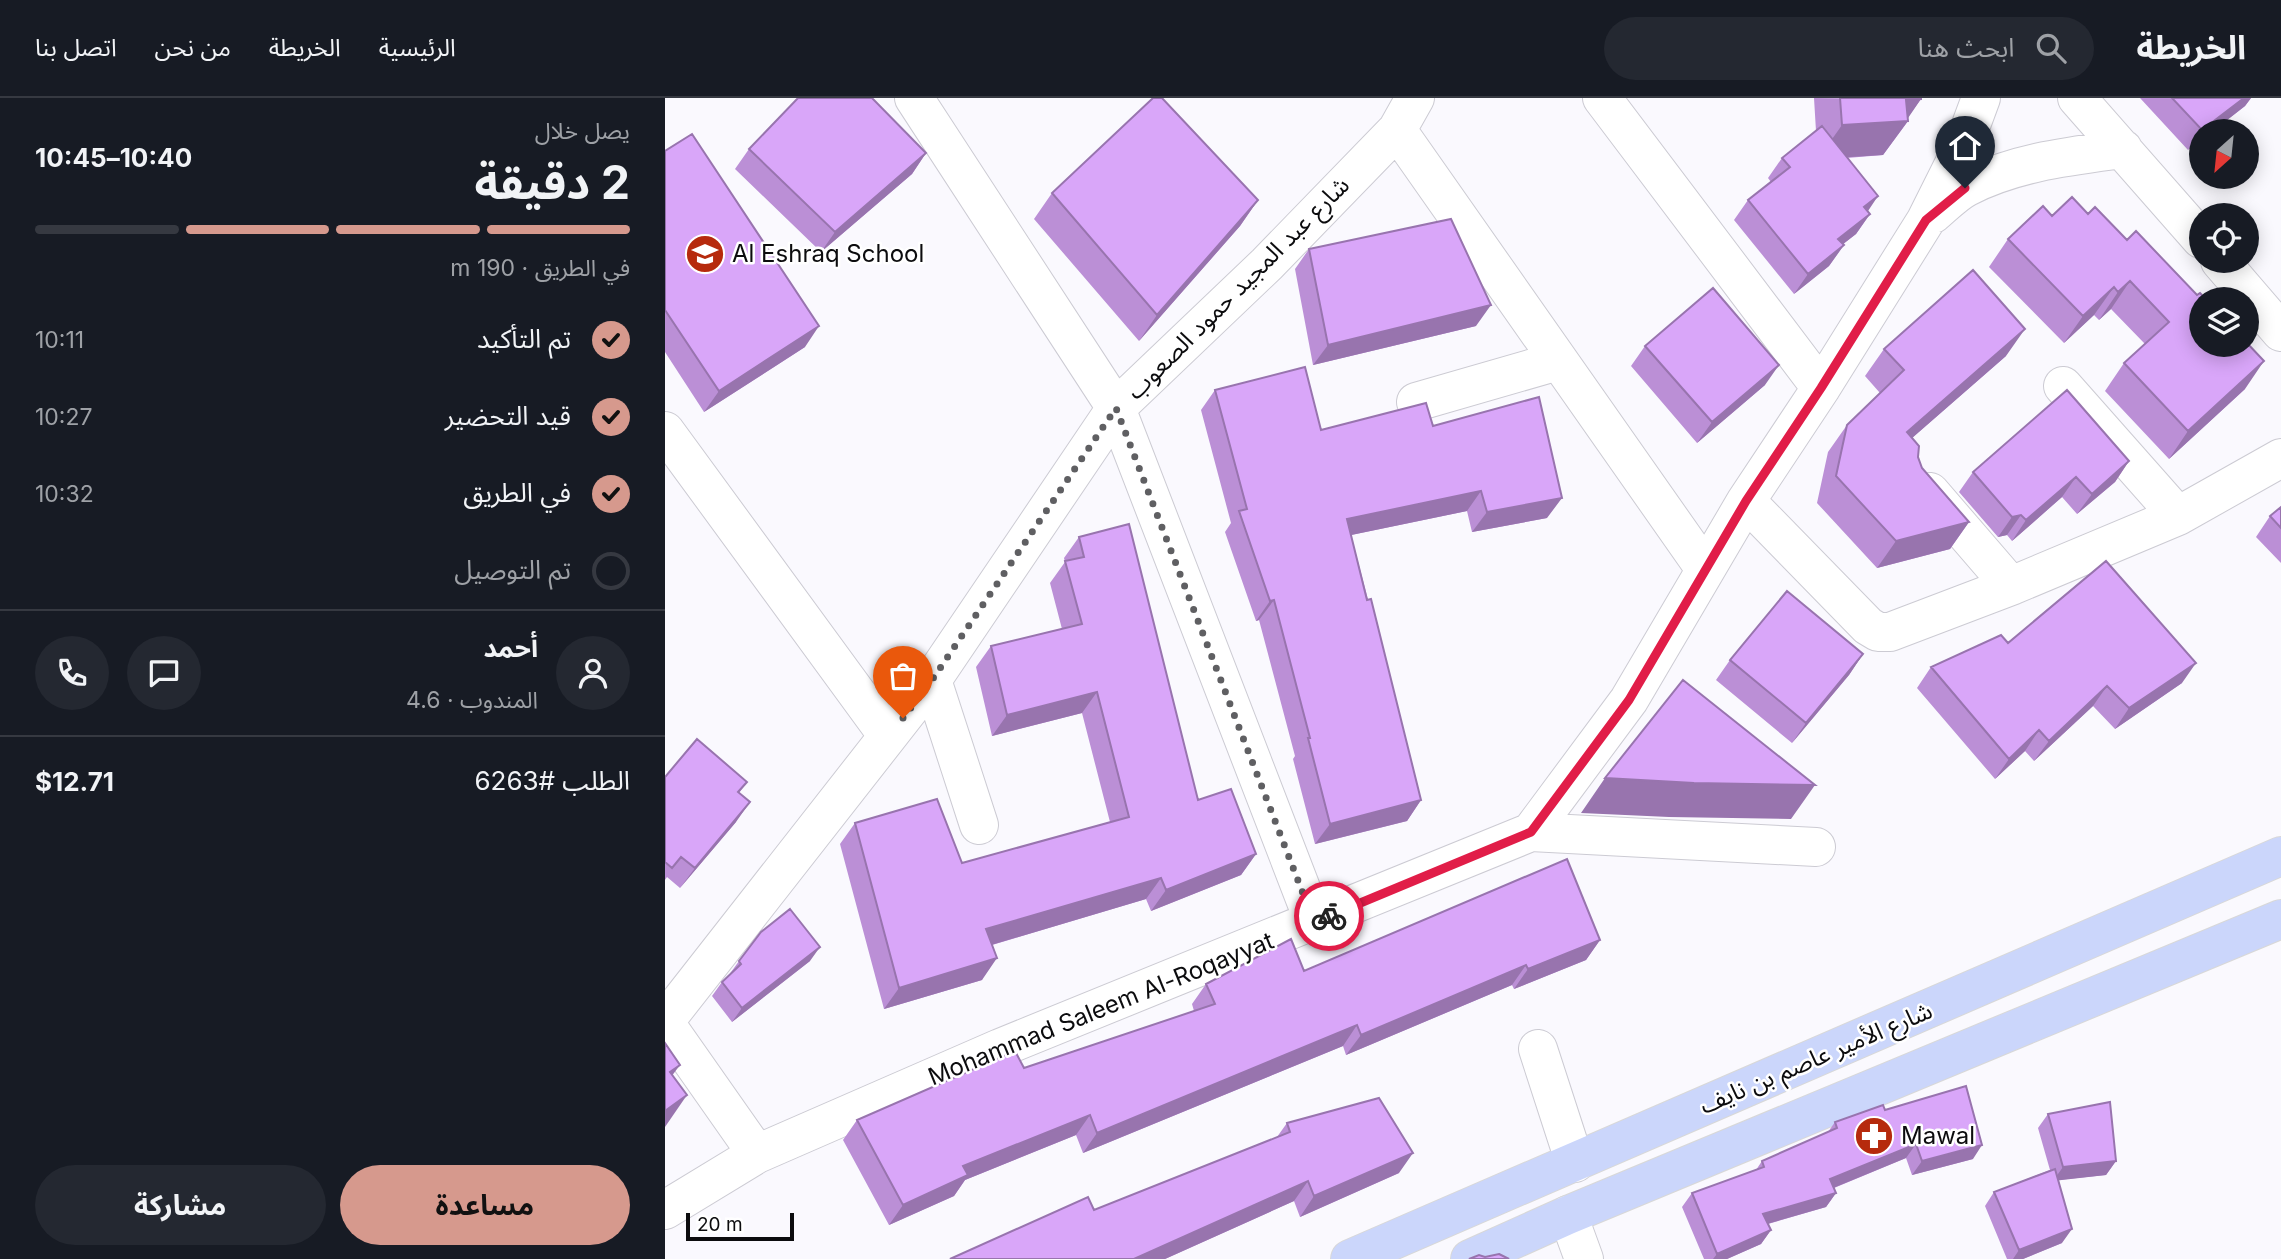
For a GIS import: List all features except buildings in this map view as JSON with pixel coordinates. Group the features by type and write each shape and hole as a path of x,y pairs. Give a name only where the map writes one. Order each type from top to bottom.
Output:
{"main road":[{"name":"شارع الأمير عاصم بن نايف","path":"1350,1259 2281,856"},
{"name":"شارع الأمير عاصم بن نايف","path":"1470,1259 1569,1215 2281,919"}],"street":[{"path":"914,98 1116,408 1314,922"},
{"path":"1602,98 1821,388"},
{"path":"1531,832 1629,700 1746,501 1821,388 1926,220 1964,144 1981,98"},
{"path":"2077,98 2189,225"},
{"path":"1406,114 1558,361 1705,569"},
{"name":"شارع عبد المجيد حمود الصعوب","path":"665,1022 932,680 1116,408 1267,264 1406,114"},
{"path":"1926,220 1965,188 2002,172 2061,158 2123,149"},
{"path":"2234,273 2274,309"},
{"path":"1416,402 1558,361"},
{"path":"2063,386 2178,516"},
{"path":"665,432 888,736"},
{"path":"1746,501 1868,626 1878,632 1890,632 2011,586 2178,516 2281,458"},
{"path":"1920,481 2011,586"},
{"path":"932,680 979,825"},
{"path":"1531,832 1816,847"},
{"name":"Mohammad Saleem Al-Roqayyat","path":"665,1210 757,1154 1000,1048 1531,832"},
{"path":"665,1022 757,1154"},
{"path":"1538,1049 1575,1163"},
{"path":"1569,1215 1584,1259"}],"way so far":[{"path":"903,718 932,680 1116,408 1314,922 1329,916"}],"place":[{"name":"Al Eshraq School","path":"705,254"},
{"name":"Mawal","path":"1874,1136"}],"route":[{"path":"1329,916 1531,832 1629,700 1746,501 1821,388 1926,220 1965,188"}]}
